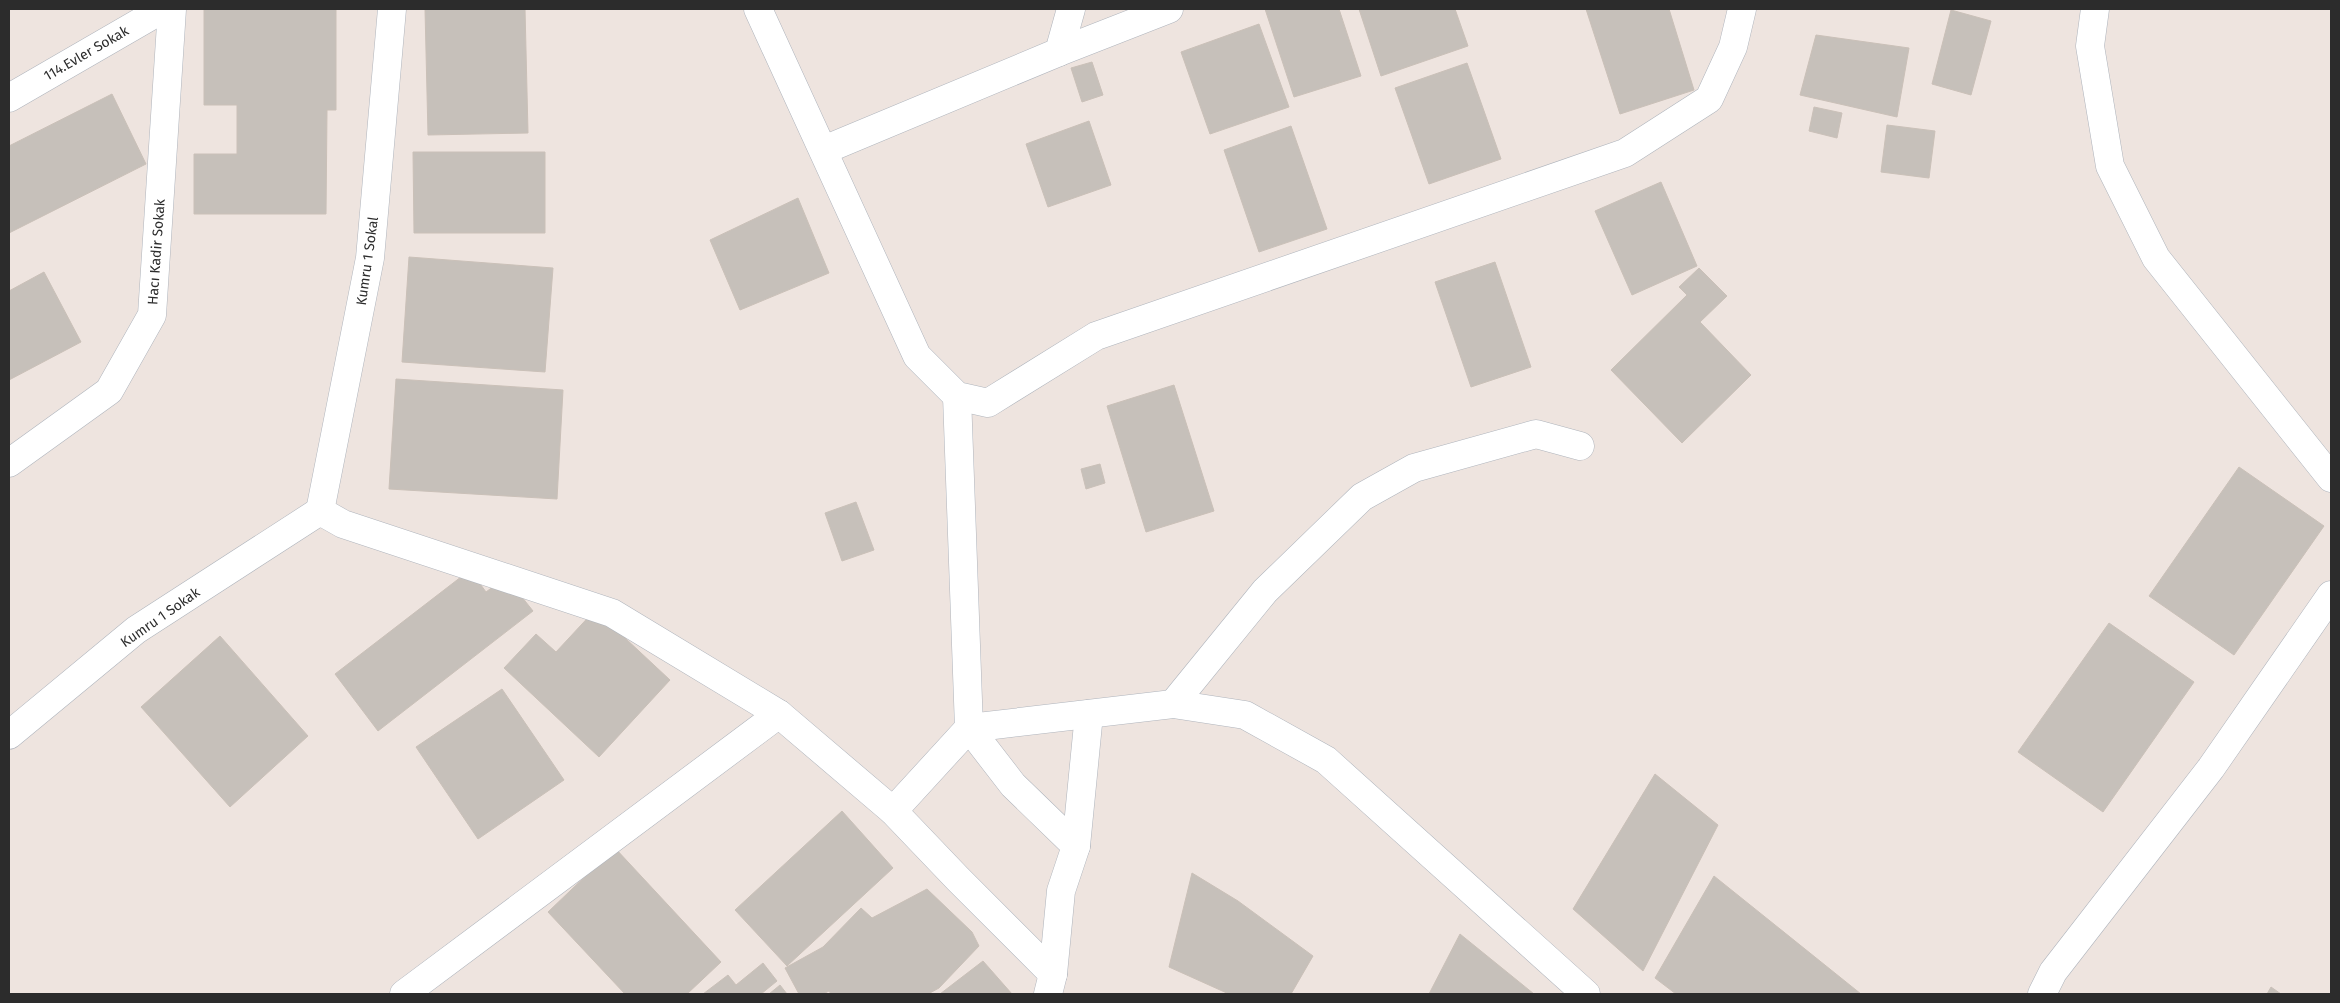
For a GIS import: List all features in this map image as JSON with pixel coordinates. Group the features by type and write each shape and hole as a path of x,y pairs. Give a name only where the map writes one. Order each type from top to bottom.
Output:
{"street":[{"name":"114.Evler Sokak","path":"9,98 163,9"},
{"name":"Hacı Kadir Sokak","path":"9,463 109,391 152,315 172,9"},
{"name":"Kumru 1 Sokal","path":"320,510 370,258 392,9"},
{"path":"758,9 917,356 957,396 988,402 1096,336 1625,153 1709,99 1732,47 1742,9"},
{"path":"1059,52 1071,9"},
{"path":"824,150 1059,52 1169,9"},
{"path":"2095,9 2090,46 2110,166 2156,258 2331,478"},
{"path":"957,396 970,728 1013,785 1076,846"},
{"path":"1173,704 1265,591 1362,497 1414,468 1536,434 1580,446"},
{"path":"320,510 343,524 612,612 779,714 893,811 958,879 1050,984"},
{"name":"Kumru 1 Sokak","path":"9,735 136,630 320,510"},
{"path":"2042,994 2053,972 2211,768 2331,595"},
{"path":"893,811 970,728 1173,704 1244,715 1326,760 1586,994"},
{"path":"404,994 779,714"},
{"path":"1050,984 1062,891 1076,846 1089,714"}],"building":[{"path":"204,9 336,9 336,110 327,110 326,214 194,214 194,154 237,154 237,105 204,105"},
{"path":"425,9 525,9 528,133 428,135"},
{"path":"1265,9 1339,9 1361,76 1294,97"},
{"path":"1359,9 1455,9 1468,46 1381,76"},
{"path":"1586,9 1669,9 1694,90 1620,114"},
{"path":"1951,10 1991,21 1971,95 1932,84"},
{"path":"1259,24 1289,107 1210,134 1181,52"},
{"path":"1816,35 1909,48 1897,117 1800,95"},
{"path":"1092,62 1103,95 1082,102 1071,68"},
{"path":"1467,63 1501,159 1429,184 1395,88"},
{"path":"112,94 146,164 9,233 9,146"},
{"path":"1814,107 1842,113 1837,138 1809,131"},
{"path":"1089,121 1111,185 1048,207 1026,144"},
{"path":"1887,125 1935,131 1929,178 1881,172"},
{"path":"1291,126 1327,229 1259,252 1224,150"},
{"path":"413,152 545,152 545,233 414,233"},
{"path":"1661,182 1697,266 1632,295 1595,211"},
{"path":"798,198 829,273 740,310 710,240"},
{"path":"409,257 553,268 545,372 402,362"},
{"path":"1495,262 1531,367 1471,387 1435,282"},
{"path":"1699,268 1727,296 1700,322 1751,375 1682,443 1611,370 1687,295 1679,287"},
{"path":"44,272 81,342 9,380 9,291"},
{"path":"396,379 563,390 557,499 389,489"},
{"path":"1174,385 1214,511 1146,532 1107,406"},
{"path":"1100,464 1105,483 1086,489 1081,469"},
{"path":"2239,467 2324,526 2234,655 2149,596"},
{"path":"856,502 874,550 842,561 825,513"},
{"path":"470,570 486,592 506,577 533,611 378,731 335,674"},
{"path":"595,610 670,680 599,757 504,668 536,634 556,652"},
{"path":"2109,623 2194,682 2103,812 2018,752"},
{"path":"220,636 308,736 230,807 141,707"},
{"path":"502,689 564,780 478,839 416,747"},
{"path":"1655,774 1718,825 1643,971 1573,909"},
{"path":"842,811 893,868 787,966 735,910"},
{"path":"615,848 721,962 687,994 625,994 548,912"},
{"path":"1192,873 1238,901 1313,956 1291,994 1229,994 1169,967"},
{"path":"1714,876 1861,994 1676,994 1655,978"},
{"path":"927,889 972,932 979,946 939,988 928,994 831,994 829,991 823,994 799,994 785,968 823,947 861,908 872,918"},
{"path":"1460,934 1534,994 1429,994"},
{"path":"983,961 1012,994 940,994"},
{"path":"763,963 777,981 761,994 703,994 728,975 736,985"},
{"path":"780,985 787,994 769,994"},
{"path":"2271,987 2281,994 2267,994"}]}
